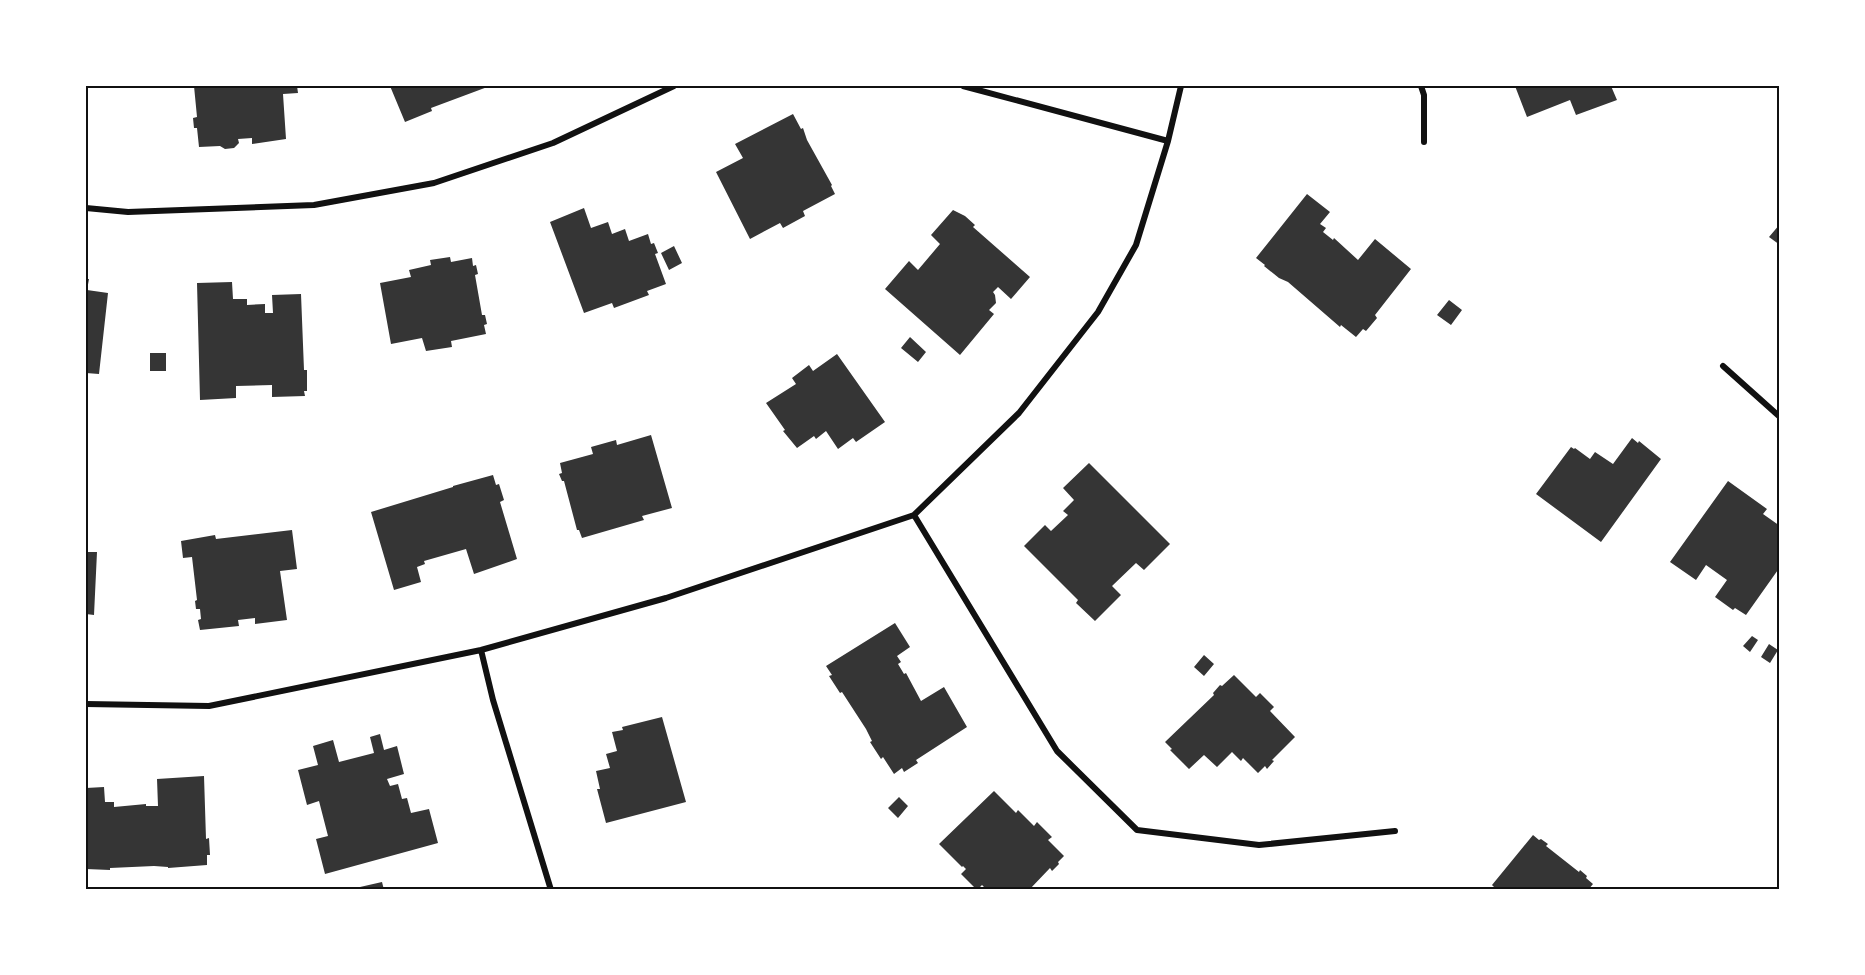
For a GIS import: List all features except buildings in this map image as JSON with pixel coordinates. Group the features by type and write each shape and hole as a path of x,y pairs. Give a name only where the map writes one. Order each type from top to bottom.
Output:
{"street":[{"path":"86,208 128,212 314,205 434,183 553,143 674,86"},
{"path":"963,86 1168,141"},
{"path":"86,704 209,706 481,651 666,598 914,515 1019,413 1098,312 1136,245 1168,141 1181,86"},
{"path":"1420,86 1424,96 1424,142"},
{"path":"1723,366 1779,417"},
{"path":"914,515 1057,750 1137,830 1259,845 1395,831"},
{"path":"481,651 493,700 551,890"}]}
